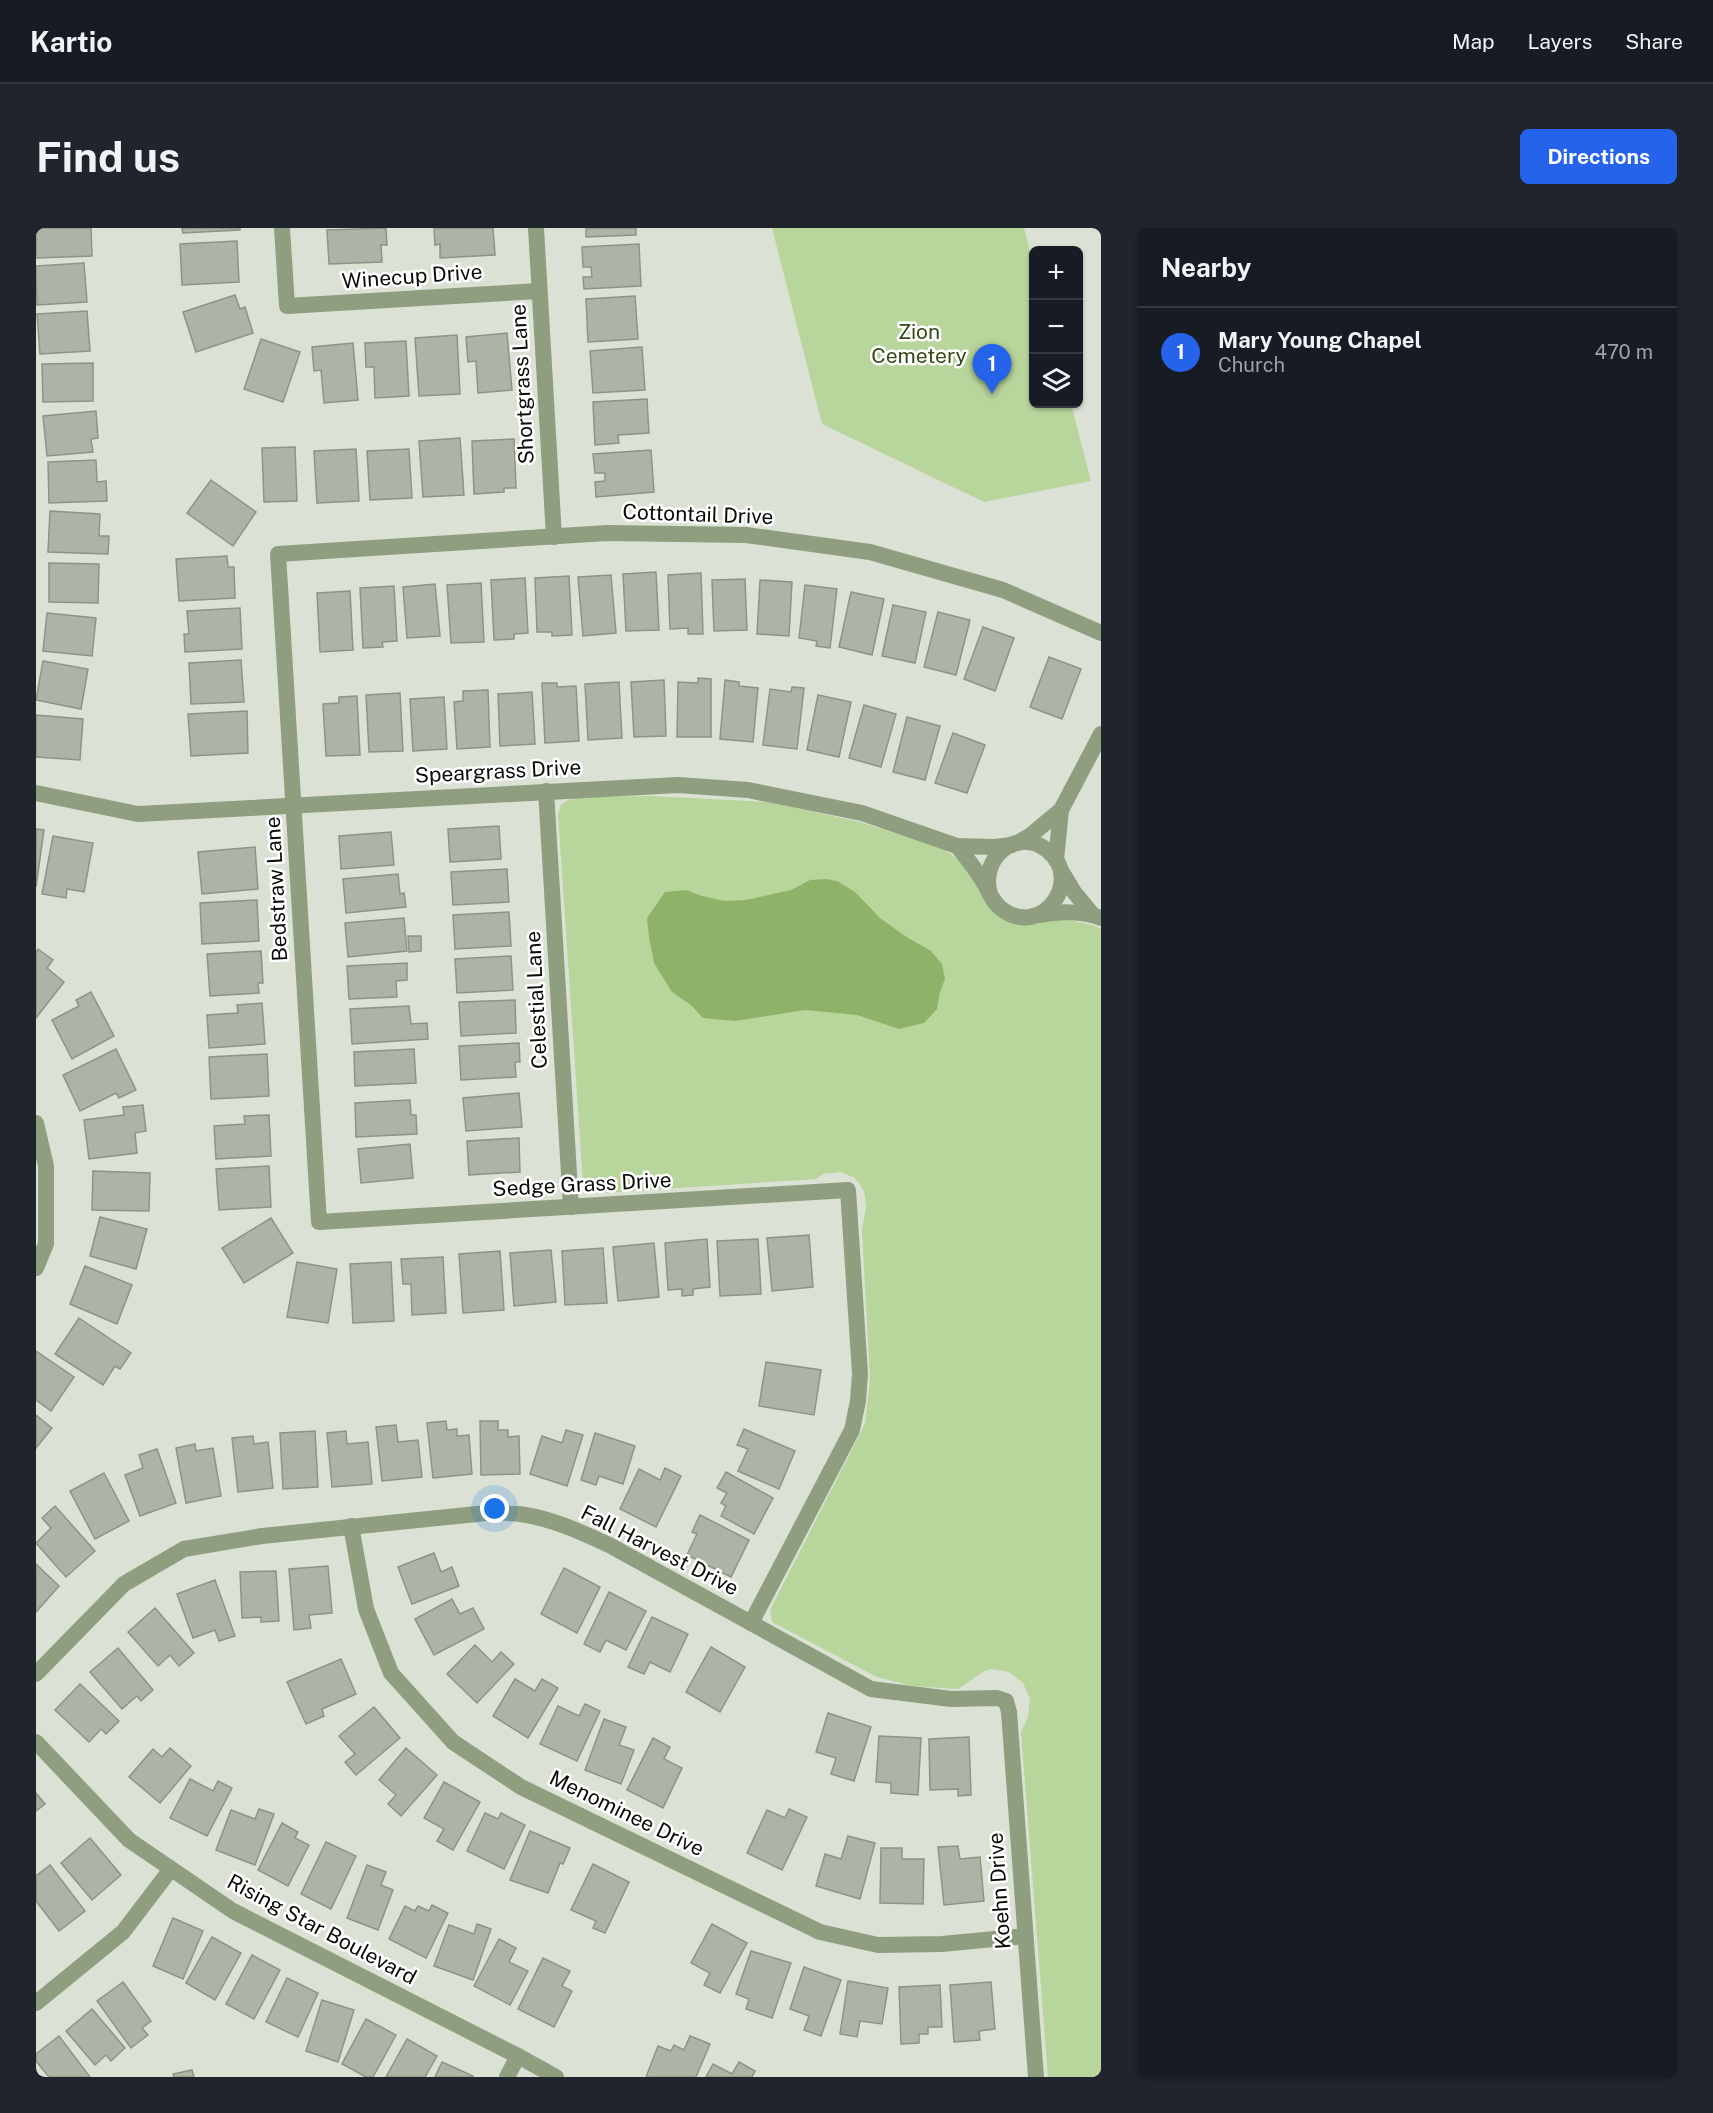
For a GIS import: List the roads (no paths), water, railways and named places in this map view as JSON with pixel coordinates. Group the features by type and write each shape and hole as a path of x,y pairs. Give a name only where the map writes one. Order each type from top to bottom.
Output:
{"street":[{"name":"Winecup Drive","path":"282,228 287,306 539,291"},
{"name":"Shortgrass Lane","path":"536,228 554,537"},
{"name":"Cottontail Drive","path":"278,554 607,533 746,535 870,552 1003,590 1101,633"},
{"name":"Bedstraw Lane","path":"278,554 319,1222"},
{"path":"990,894 987,879 990,866 1000,851 1031,835 1061,810 1101,734"},
{"name":"Speargrass Drive","path":"36,793 138,813 678,785 748,790 862,813 957,846 995,848 1015,844"},
{"name":"Celestial Lane","path":"546,791 571,1207"},
{"path":"1034,916 1046,910 1058,896 1062,884 1058,864 1061,810"},
{"path":"1015,844 1030,843 1042,847 1058,864 1067,883 1097,916"},
{"path":"957,846 984,882 999,907 1010,914 1022,917 1048,913 1097,916"},
{"path":"36,1123 46,1166 46,1244 36,1268"},
{"name":"Sedge Grass Drive","path":"319,1222 849,1190 860,1374 858,1401 852,1430 751,1623"},
{"name":"Fall Harvest Drive","path":"36,1674 124,1584 184,1549 262,1536 351,1526 511,1513 543,1519 579,1531 611,1546 871,1689 951,1699 997,1698 1006,1701"},
{"name":"Menominee Drive","path":"351,1526 366,1609 391,1673 453,1742 521,1787 820,1932 878,1945 942,1944 1025,1936"},
{"name":"Koehn Drive","path":"1006,1701 1009,1712 1036,2077"},
{"name":"Rising Star Boulevard","path":"36,1742 129,1840 233,1911 556,2077"},
{"path":"36,2003 123,1932 171,1869"},
{"path":"507,2077 518,2056"}],"place":[{"name":"Mary Young Chapel","path":"992,394"}],"park label":[{"name":"Zion Cemetery","path":"919,343"}]}
